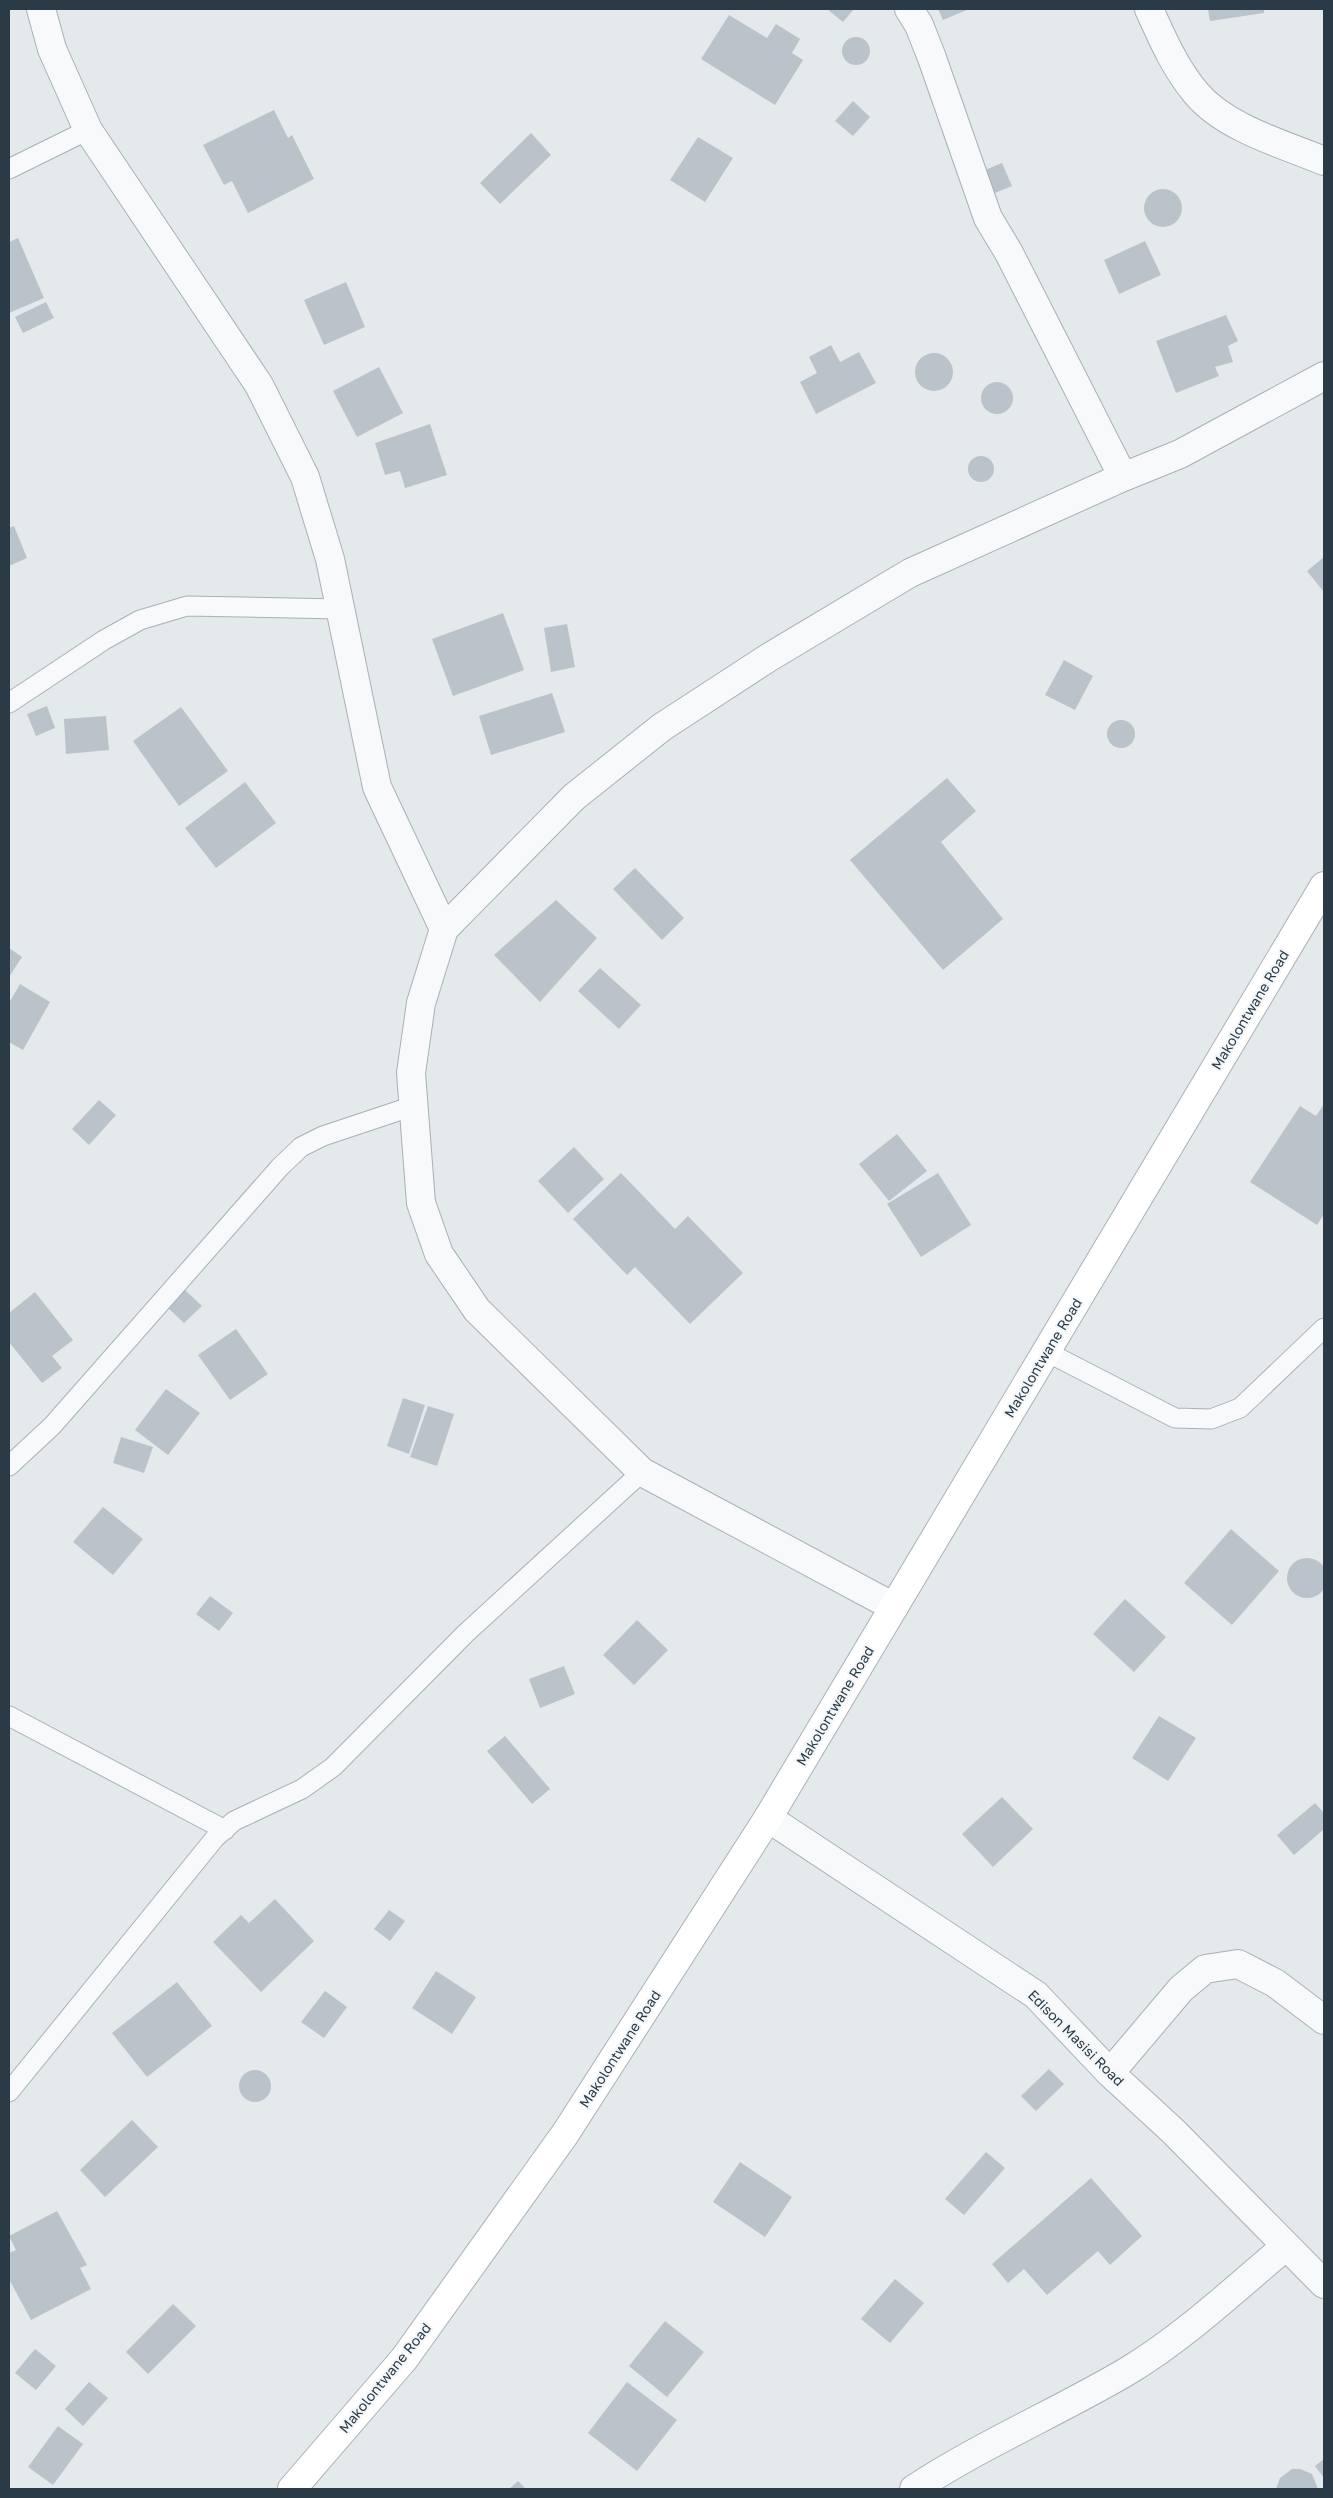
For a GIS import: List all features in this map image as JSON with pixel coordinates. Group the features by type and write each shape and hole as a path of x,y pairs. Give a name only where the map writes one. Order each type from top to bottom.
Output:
{"main road":[{"name":"Makolontwane Road","path":"292,2489 404,2359 559,2142 768,1818 1324,886"}],"street":[{"path":"41,9 52,49 88,130 259,385 305,477 330,559 377,786 444,929"},
{"path":"909,9 919,24 932,58 988,218 1008,253 1123,477"},
{"path":"1149,9 1174,61 1197,94 1233,123 1324,161"},
{"path":"894,1607 642,1472 477,1310 439,1254 421,1203 411,1073 421,1003 444,929 574,797 662,726 768,658 910,573 1123,477 1180,454 1324,376"},
{"name":"Edison Masisi Road","path":"768,1818 1036,1995 1110,2073 1174,2132 1324,2284"},
{"path":"1110,2073 1180,1989 1206,1969 1238,1964 1275,1983 1324,2020"},
{"path":"914,2489 944,2470 1126,2371 1191,2327 1286,2246"}],"lane":[{"path":"9,169 88,130"},
{"path":"9,703 104,640 140,620 187,606 340,609"},
{"path":"9,1466 52,1426 280,1167 301,1147 323,1136 413,1106"},
{"path":"1047,1352 1175,1418 1211,1419 1240,1408 1324,1328"},
{"path":"9,2092 216,1838 234,1821 302,1789 333,1767 466,1633 642,1472"},
{"path":"9,1716 225,1830"}],"building":[{"path":"827,9 854,9 843,22"},
{"path":"938,9 969,9 943,20"},
{"path":"1208,9 1264,9 1264,13 1210,21"},
{"path":"729,15 767,38 776,24 800,39 792,53 803,60 775,105 701,59"},
{"path":"856,37 866,41 870,51 866,61 856,65 846,61 842,51 846,41"},
{"path":"853,101 870,117 853,136 835,121"},
{"path":"274,110 288,138 292,135 314,179 248,213 232,181 224,185 203,145"},
{"path":"531,133 551,155 500,204 480,183"},
{"path":"698,137 733,158 705,202 670,180"},
{"path":"1002,163 1012,186 995,193 985,170"},
{"path":"1163,189 1176,195 1182,208 1176,221 1163,227 1150,221 1144,208 1150,195"},
{"path":"18,238 44,298 9,313 9,242"},
{"path":"1145,241 1161,275 1119,294 1104,260"},
{"path":"346,282 365,327 324,345 304,300"},
{"path":"46,302 54,318 23,333 15,317"},
{"path":"1226,315 1238,341 1228,346 1233,362 1215,367 1219,376 1176,393 1156,341"},
{"path":"831,345 840,362 859,352 876,383 816,414 800,382 817,373 809,357"},
{"path":"934,353 941,354 947,359 952,365 952,379 947,385 941,390 934,391 927,390 921,385 916,379 915,372 916,365 921,359 927,354"},
{"path":"379,367 403,413 357,437 333,391"},
{"path":"997,382 1003,383 1008,387 1012,392 1012,404 1008,409 1003,413 997,414 991,413 986,409 982,404 981,398 982,392 986,387 991,383"},
{"path":"430,424 447,475 405,488 400,471 385,475 375,443"},
{"path":"981,456 990,460 994,469 990,478 981,482 972,478 968,469 972,460"},
{"path":"14,526 27,558 9,566 9,528"},
{"path":"1324,557 1324,592 1307,571"},
{"path":"503,613 524,670 453,696 432,639"},
{"path":"567,624 575,667 551,672 544,628"},
{"path":"1064,660 1093,676 1075,710 1045,695"},
{"path":"552,693 565,732 491,755 479,716"},
{"path":"47,706 55,728 36,736 27,714"},
{"path":"181,707 228,771 179,806 133,741"},
{"path":"106,716 109,750 66,754 64,719"},
{"path":"1121,720 1131,724 1135,734 1131,744 1121,748 1111,744 1107,734 1111,724"},
{"path":"947,778 976,811 941,842 1003,919 943,970 850,860"},
{"path":"245,782 276,823 216,868 185,828"},
{"path":"635,868 684,918 662,940 613,889"},
{"path":"556,900 597,938 540,1002 494,955"},
{"path":"9,948 22,957 9,977"},
{"path":"600,968 641,1005 619,1029 578,991"},
{"path":"20,984 50,1002 23,1050 9,1042 9,1003"},
{"path":"99,1100 116,1115 89,1145 72,1129"},
{"path":"1324,1104 1324,1214 1317,1225 1250,1182 1300,1106 1316,1116"},
{"path":"897,1134 927,1171 889,1201 859,1164"},
{"path":"574,1147 604,1179 568,1213 538,1181"},
{"path":"621,1173 675,1229 688,1216 743,1273 690,1324 635,1267 627,1275 573,1219"},
{"path":"938,1173 971,1225 921,1257 887,1204"},
{"path":"185,1290 202,1306 184,1323 168,1308"},
{"path":"35,1292 73,1340 52,1356 62,1368 42,1383 9,1342 9,1313"},
{"path":"236,1329 268,1374 230,1400 198,1355"},
{"path":"166,1389 200,1413 168,1455 135,1430"},
{"path":"403,1398 425,1405 409,1454 387,1446"},
{"path":"428,1406 454,1414 437,1466 410,1457"},
{"path":"121,1437 153,1447 144,1473 113,1463"},
{"path":"103,1507 143,1539 113,1575 73,1542"},
{"path":"1231,1529 1279,1571 1232,1625 1184,1583"},
{"path":"1303,1558 1311,1558 1318,1561 1324,1567 1327,1578 1324,1589 1318,1595 1311,1598 1303,1598 1296,1595 1290,1589 1287,1582 1287,1574 1290,1567 1296,1561"},
{"path":"210,1596 233,1613 219,1631 196,1614"},
{"path":"1125,1599 1166,1637 1134,1672 1093,1634"},
{"path":"637,1620 668,1650 634,1685 603,1655"},
{"path":"564,1666 575,1694 540,1708 529,1679"},
{"path":"1159,1716 1196,1738 1168,1781 1132,1758"},
{"path":"505,1736 550,1789 532,1804 487,1751"},
{"path":"1002,1797 1033,1829 993,1867 962,1834"},
{"path":"1315,1803 1324,1813 1324,1829 1294,1855 1277,1835"},
{"path":"275,1899 314,1941 261,1992 213,1942 241,1915 249,1923"},
{"path":"389,1910 405,1921 390,1941 374,1929"},
{"path":"436,1971 476,1997 452,2034 412,2008"},
{"path":"177,1982 212,2026 147,2077 112,2033"},
{"path":"325,1991 347,2007 324,2038 301,2022"},
{"path":"1049,2069 1064,2084 1036,2111 1021,2096"},
{"path":"255,2070 267,2074 271,2086 267,2098 255,2102 243,2098 239,2086 243,2074"},
{"path":"132,2120 158,2147 105,2197 80,2170"},
{"path":"986,2152 1005,2168 964,2215 945,2199"},
{"path":"740,2162 792,2197 765,2237 713,2202"},
{"path":"1091,2178 1142,2236 1110,2265 1098,2251 1047,2295 1024,2269 1008,2283 992,2264"},
{"path":"57,2211 87,2265 80,2268 91,2289 31,2320 9,2279 9,2253 16,2250 9,2236"},
{"path":"895,2279 924,2303 890,2343 861,2319"},
{"path":"173,2304 196,2326 148,2374 126,2352"},
{"path":"665,2321 704,2352 667,2397 629,2366"},
{"path":"35,2349 56,2366 36,2390 15,2373"},
{"path":"89,2382 108,2398 83,2426 65,2409"},
{"path":"627,2382 677,2420 637,2471 588,2433"},
{"path":"58,2426 83,2444 53,2485 28,2467"},
{"path":"1324,2459 1324,2478 1315,2466"},
{"path":"1292,2469 1300,2469 1312,2474 1318,2489 1276,2489 1280,2478"},
{"path":"518,2481 526,2489 509,2489"}]}
